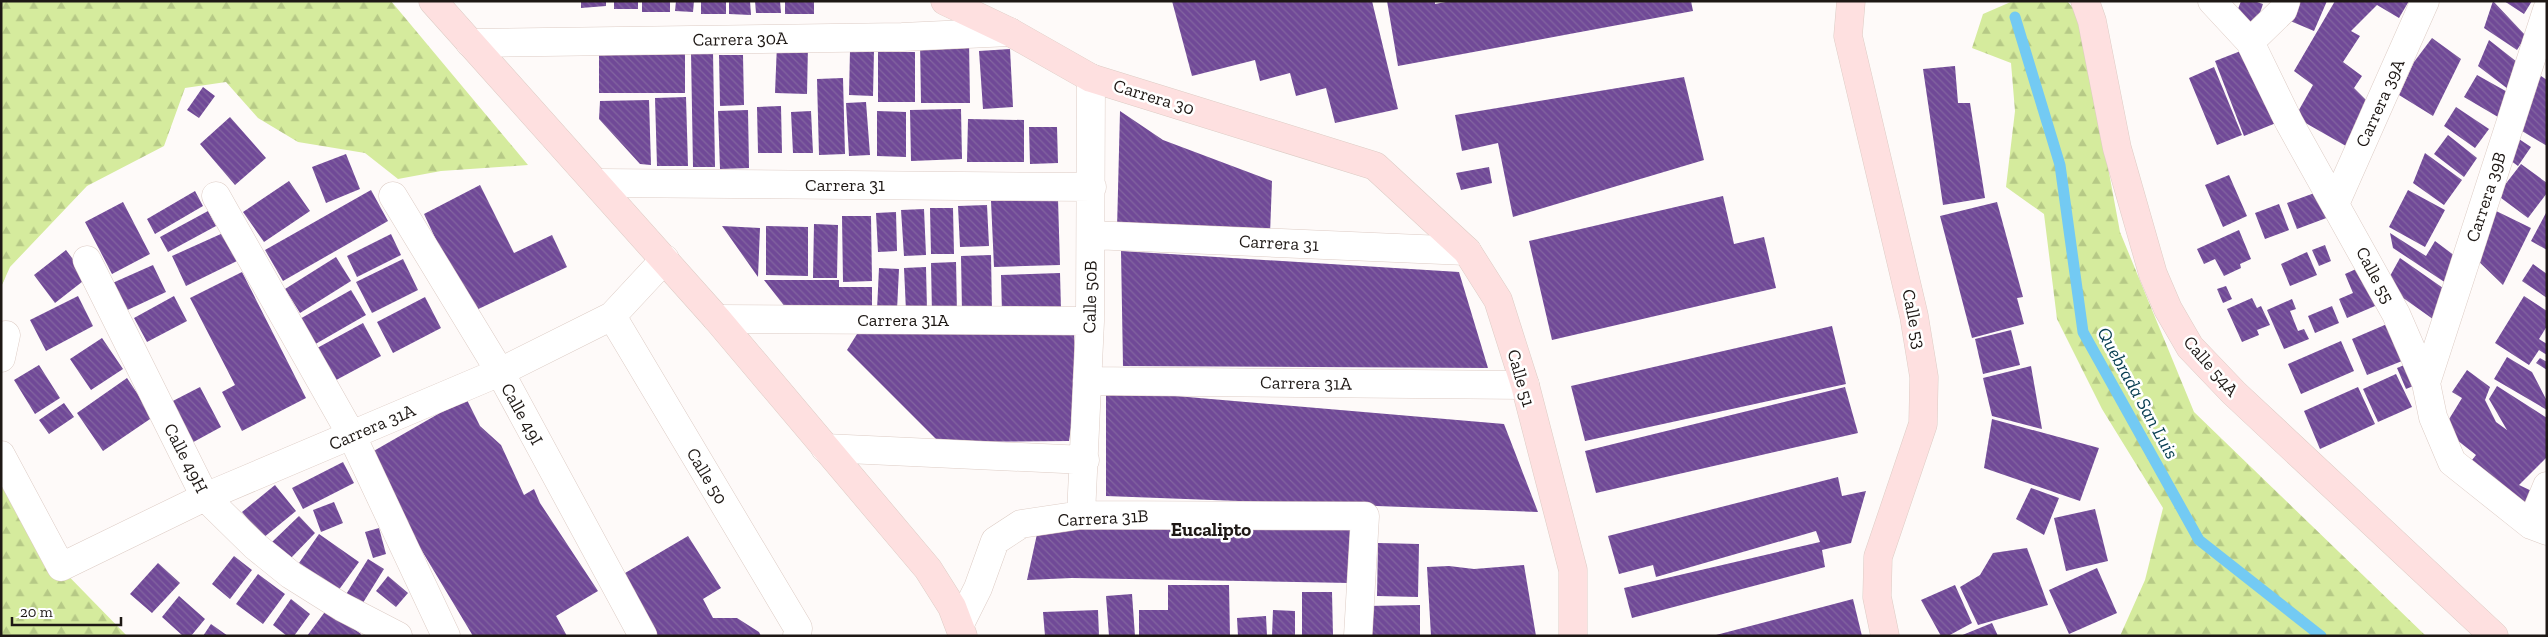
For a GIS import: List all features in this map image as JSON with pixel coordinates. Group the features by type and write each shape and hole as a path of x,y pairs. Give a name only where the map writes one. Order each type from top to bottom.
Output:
{"street":[{"path":"433,1 665,259 928,569 952,607 961,630"},
{"name":"Carrera 30","path":"945,1 1010,32 1091,78 1375,166"},
{"name":"Calle 53","path":"1851,1 1848,36 1914,316 1924,377 1923,424 1878,557 1877,597 1885,636"},
{"name":"Calle 54A","path":"2085,1 2092,21 2117,148 2154,274 2168,309 2190,347 2234,393 2494,636"},
{"name":"Calle 55","path":"2212,1 2250,42 2289,122 2396,314 2426,383 2433,417 2452,462 2539,528"},
{"path":"2250,42 2283,10 2286,1"},
{"name":"Carrera 39A","path":"2335,204 2425,1"},
{"name":"Carrera 39B","path":"2426,383 2547,10"},
{"name":"Carrera 30A","path":"470,43 902,37 1010,32"},
{"name":"Calle 50B","path":"1081,515 1090,320 1091,78"},
{"name":"Calle 51","path":"1375,166 1467,252 1498,300 1524,385 1573,570 1573,636"},
{"name":"Carrera 31","path":"598,183 1092,187"},
{"path":"216,196 352,436 446,636"},
{"name":"Calle 49I","path":"393,196 500,372 643,636"},
{"name":"Carrera 31","path":"1091,235 1467,252"},
{"name":"Carrera 31A","path":"1,455 61,567 205,497 500,372 612,316 665,259"},
{"name":"Calle 49H","path":"87,260 205,497 255,546 291,575 342,607 398,636"},
{"name":"Calle 50","path":"612,316 798,628 797,636"},
{"name":"Carrera 31A","path":"717,319 1090,320"},
{"name":"Carrera 31A","path":"1087,381 1524,385"},
{"path":"825,448 1085,460"},
{"path":"2539,528 2547,486"},
{"name":"Carrera 31B","path":"961,630 996,541 1021,524 1081,515 1365,516 1358,636"}],"green space":[{"path":"1,1 391,1 528,165 441,171 398,179 365,153 298,142 258,118 226,82 185,88 164,146 87,186 10,267 1,287"},
{"path":"2013,1 2067,1 2080,16 2120,232 2194,412 2426,636 2120,636 2145,580 2163,508 2102,409 2057,319 2044,214 2006,187 2015,111 2011,63 1972,48 1983,14"},
{"path":"1,486 47,554 127,636 1,636"}],"building":[{"path":"581,1 606,1 606,6 581,8"},
{"path":"614,1 638,1 638,9 614,9"},
{"path":"642,1 670,1 670,12 642,12"},
{"path":"676,1 694,1 693,12 675,11"},
{"path":"701,1 726,1 726,14 701,14"},
{"path":"729,1 750,1 751,15 729,14"},
{"path":"755,1 780,1 781,13 756,13"},
{"path":"785,1 814,1 814,14 785,14"},
{"path":"1172,1 1372,1 1398,109 1335,123 1326,88 1296,96 1290,73 1260,81 1255,60 1192,76"},
{"path":"1387,1 1435,1 1435,4 1451,1 1691,1 1693,11 1398,66"},
{"path":"2241,1 2254,1 2263,4 2256,25 2235,17"},
{"path":"2296,1 2327,1 2314,31 2288,20"},
{"path":"2335,1 2409,1 2399,18 2377,5 2351,31 2360,36 2343,62 2362,76 2354,88 2374,108 2353,150 2295,117 2313,85 2294,71"},
{"path":"2493,1 2526,36 2517,50 2484,28"},
{"path":"2504,1 2532,1 2524,14"},
{"path":"2432,38 2461,59 2433,116 2399,95 2414,62"},
{"path":"2489,40 2517,62 2508,89 2478,66"},
{"path":"920,41 969,41 970,103 921,103"},
{"path":"777,44 808,45 807,94 775,93"},
{"path":"2251,47 2281,121 2244,136 2215,61"},
{"path":"1010,49 1013,107 983,109 979,51"},
{"path":"685,50 685,93 599,93 599,51"},
{"path":"850,50 874,50 873,96 849,95"},
{"path":"691,52 713,52 715,167 693,167"},
{"path":"878,52 915,52 915,102 878,102"},
{"path":"719,55 743,55 744,105 720,106"},
{"path":"1955,66 1958,103 1970,103 1985,198 1943,205 1923,69"},
{"path":"2214,67 2242,135 2217,145 2189,78"},
{"path":"2477,75 2511,94 2498,117 2464,97"},
{"path":"2541,76 2547,80 2547,146 2512,125"},
{"path":"1684,77 1704,160 1513,217 1498,143 1462,151 1455,115"},
{"path":"843,78 845,154 819,155 817,79"},
{"path":"203,87 215,96 199,118 187,110"},
{"path":"686,97 688,166 657,166 655,98"},
{"path":"649,100 651,165 640,164 599,119 600,101"},
{"path":"866,102 870,155 849,156 846,103"},
{"path":"781,106 782,153 758,153 757,107"},
{"path":"2456,107 2489,129 2475,148 2444,126"},
{"path":"961,109 962,159 911,161 910,110"},
{"path":"748,110 749,168 720,169 718,111"},
{"path":"811,111 813,153 793,153 791,112"},
{"path":"877,111 906,112 906,157 877,156"},
{"path":"1120,111 1163,140 1272,181 1270,234 1117,229"},
{"path":"230,117 266,158 235,185 200,144"},
{"path":"968,119 1024,120 1024,162 967,162"},
{"path":"1029,127 1057,127 1058,163 1030,164"},
{"path":"2448,135 2477,158 2464,177 2434,154"},
{"path":"2516,137 2531,147 2518,166 2503,155"},
{"path":"2425,153 2462,180 2444,205 2413,183"},
{"path":"346,154 360,189 326,203 312,167"},
{"path":"2521,164 2547,183 2547,193 2528,218 2493,192 2499,183 2504,186"},
{"path":"1489,167 1492,183 1461,190 1456,173"},
{"path":"2229,175 2247,216 2223,227 2205,185"},
{"path":"289,181 310,211 264,242 243,212"},
{"path":"480,185 514,253 552,235 567,267 470,313 424,214"},
{"path":"371,190 388,221 283,281 265,250"},
{"path":"2408,190 2445,210 2425,247 2389,227"},
{"path":"195,191 203,206 155,234 147,219"},
{"path":"2320,191 2329,217 2297,229 2287,203"},
{"path":"1723,196 1734,244 1764,237 1776,288 1552,340 1529,241"},
{"path":"1058,199 1060,265 994,267 991,201"},
{"path":"123,202 150,254 112,274 85,222"},
{"path":"1997,202 2023,297 2017,298 2024,324 1972,338 1940,216"},
{"path":"2279,204 2289,230 2265,239 2255,213"},
{"path":"987,205 989,246 960,247 958,206"},
{"path":"930,208 953,208 954,254 931,254"},
{"path":"2490,208 2531,228 2503,285 2471,254"},
{"path":"924,209 926,255 904,256 901,210"},
{"path":"208,211 216,226 168,252 160,237"},
{"path":"2547,211 2547,250 2531,241"},
{"path":"896,212 897,251 878,252 876,213"},
{"path":"842,216 871,216 872,281 843,282"},
{"path":"814,224 838,225 837,278 813,278"},
{"path":"722,226 760,228 758,277"},
{"path":"766,226 808,227 808,276 766,275"},
{"path":"2239,230 2251,259 2240,264 2241,268 2224,276 2215,259 2204,264 2197,249"},
{"path":"223,233 237,261 186,286 172,256"},
{"path":"2390,233 2426,256 2435,241 2459,259 2449,285 2393,248"},
{"path":"391,234 401,255 357,277 347,256"},
{"path":"2325,245 2331,261 2319,266 2312,250"},
{"path":"66,250 87,278 55,303 34,275"},
{"path":"1121,251 1459,272 1488,368 1123,366"},
{"path":"2307,252 2317,275 2290,286 2281,264"},
{"path":"991,255 992,312 962,312 961,256"},
{"path":"336,257 351,281 300,313 285,289"},
{"path":"2400,258 2453,295 2437,322 2385,285"},
{"path":"403,259 418,290 372,313 356,282"},
{"path":"956,262 957,314 932,314 931,263"},
{"path":"2533,264 2547,274 2547,298 2522,281"},
{"path":"153,265 166,292 121,313 108,285"},
{"path":"2365,265 2382,303 2347,318 2339,299 2353,293 2345,274"},
{"path":"926,267 927,310 906,311 904,268"},
{"path":"879,268 899,269 897,310 877,310"},
{"path":"242,272 306,398 242,431 222,392 235,385 190,298"},
{"path":"1060,273 1061,310 1002,312 1001,275"},
{"path":"764,280 839,280 839,287 872,287 872,308 786,308"},
{"path":"2226,286 2232,299 2223,303 2217,289"},
{"path":"351,290 366,315 312,346 298,320"},
{"path":"78,296 93,326 46,351 30,320"},
{"path":"174,296 187,321 147,342 134,318"},
{"path":"2524,296 2547,311 2547,326 2539,339 2547,344 2547,355 2539,350 2529,365 2495,343"},
{"path":"425,297 441,328 393,353 377,322"},
{"path":"2252,298 2257,308 2261,306 2270,325 2257,330 2259,335 2242,342 2227,309"},
{"path":"2292,299 2296,309 2290,311 2298,331 2304,329 2309,339 2284,349 2267,310"},
{"path":"2332,306 2339,323 2315,333 2308,316"},
{"path":"363,323 381,356 325,386 308,353"},
{"path":"2387,324 2402,361 2367,375 2352,339"},
{"path":"862,326 1034,335 1074,334 1077,386 1069,441 939,442 847,350"},
{"path":"1832,326 1846,384 1585,441 1571,386"},
{"path":"2011,330 2020,365 1983,374 1975,339"},
{"path":"102,338 123,369 91,390 70,359"},
{"path":"2341,341 2354,371 2301,394 2288,364"},
{"path":"2507,357 2532,372 2547,401 2547,410 2494,379"},
{"path":"2540,358 2547,362 2547,370 2536,363"},
{"path":"2414,361 2423,382 2406,389 2397,368"},
{"path":"39,365 60,398 35,414 14,380"},
{"path":"2031,366 2042,429 1992,416 1983,378"},
{"path":"2467,370 2490,387 2485,400 2496,422 2507,430 2489,399 2497,386 2547,418 2547,457 2519,485 2536,493 2521,511 2464,470 2476,455 2443,429 2462,398 2452,392"},
{"path":"2396,374 2412,407 2378,422 2363,389"},
{"path":"127,378 153,417 103,451 77,413"},
{"path":"200,387 221,427 188,445 167,404"},
{"path":"1845,387 1858,433 1596,493 1585,451"},
{"path":"2358,387 2375,424 2320,449 2304,411"},
{"path":"1106,390 1504,424 1538,512 1106,496"},
{"path":"466,398 480,426 501,445 524,495 534,489 540,503 598,591 556,616 567,636 473,636 365,456"},
{"path":"64,403 74,417 49,434 39,420"},
{"path":"1992,419 2099,448 2080,501 1984,468"},
{"path":"343,462 354,483 303,509 292,488"},
{"path":"1838,477 1842,496 1866,491 1851,543 1822,550 1825,567 1632,618 1624,588 1820,542 1816,531 1656,577 1653,565 1619,574 1608,536"},
{"path":"275,485 296,511 263,538 242,512"},
{"path":"2031,488 2059,498 2044,535 2016,519"},
{"path":"334,502 343,523 321,532 313,510"},
{"path":"2095,509 2108,561 2066,571 2054,518"},
{"path":"299,516 315,533 290,559 272,542"},
{"path":"1079,521 1358,527 1350,583 1072,578 1027,580 1037,534"},
{"path":"379,528 386,554 373,558 365,532"},
{"path":"319,534 359,562 338,591 299,563"},
{"path":"688,536 721,588 703,599 713,618 737,618 759,632 761,636 657,636 620,576"},
{"path":"1378,543 1419,544 1418,597 1377,596"},
{"path":"2027,548 2048,605 1978,625 1960,587 1980,575 1993,553"},
{"path":"234,556 252,570 230,599 212,584"},
{"path":"368,559 384,569 361,606 345,596"},
{"path":"158,563 180,583 152,613 130,594"},
{"path":"1524,565 1536,636 1431,636 1427,567 1449,566 1474,569"},
{"path":"2097,568 2117,613 2069,634 2049,590"},
{"path":"258,574 285,594 263,624 236,604"},
{"path":"388,576 408,593 396,607 376,591"},
{"path":"1168,585 1229,585 1230,636 1139,636 1139,610 1168,610"},
{"path":"1955,585 1972,623 1948,636 1941,636 1921,600"},
{"path":"1302,592 1332,592 1333,636 1302,636"},
{"path":"1132,594 1135,636 1109,636 1106,596"},
{"path":"179,596 205,619 191,636 183,636 162,617"},
{"path":"291,599 310,614 294,636 287,636 273,625"},
{"path":"1853,599 1862,636 1716,636 1716,635"},
{"path":"1420,605 1420,636 1367,636 1366,606"},
{"path":"327,609 361,634 360,636 307,636"},
{"path":"1098,610 1099,636 1045,636 1043,612"},
{"path":"1273,610 1295,611 1295,636 1272,636"},
{"path":"1266,616 1267,636 1238,636 1237,618"},
{"path":"1992,623 1998,636 1960,636"},
{"path":"211,624 228,636 203,636"}],"waterway":[{"name":"Quebrada San Luis","path":"2015,17 2060,165 2083,332 2199,540 2321,636"}],"district":[{"name":"Eucalipto","path":"1211,529"}]}
